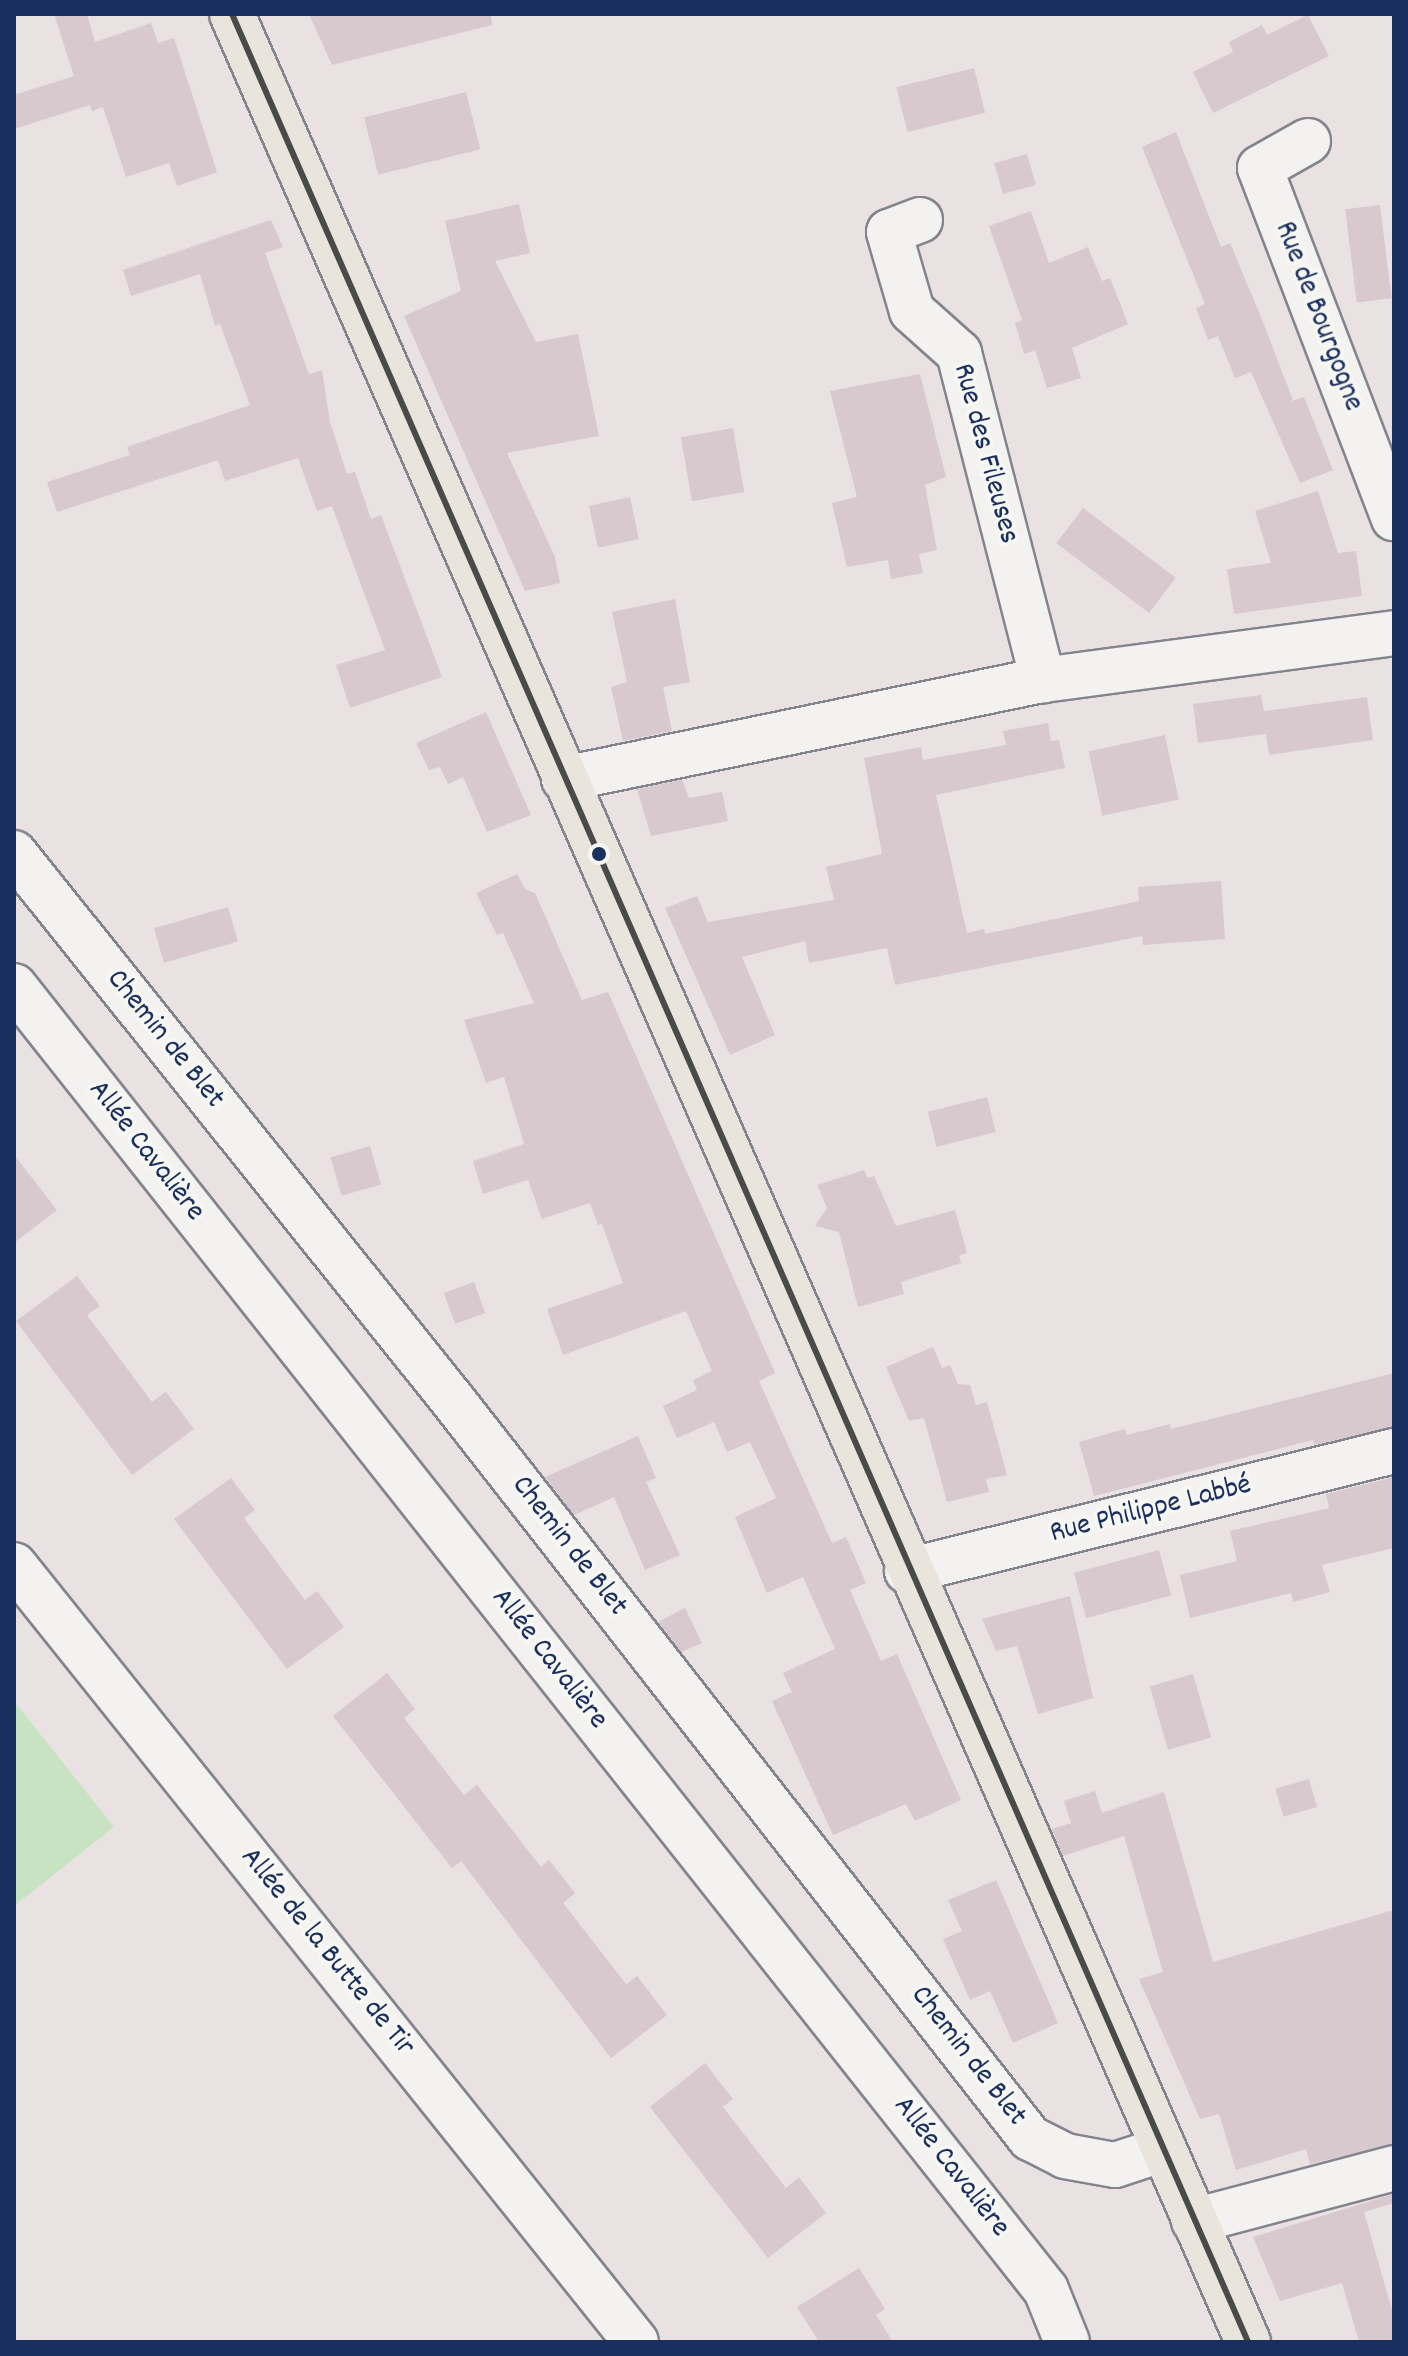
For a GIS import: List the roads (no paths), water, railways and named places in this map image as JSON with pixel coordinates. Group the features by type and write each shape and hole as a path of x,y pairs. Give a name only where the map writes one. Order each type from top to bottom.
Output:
{"main road":[{"path":"232,14 907,1571 1248,2342"}],"street":[{"name":"Rue de Bourgogne","path":"1308,141 1260,168 1394,518"},
{"name":"Rue des Fileuses","path":"920,220 889,232 912,311 959,353 1043,680"},
{"path":"564,779 1043,680 1394,633"},
{"name":"Chemin de Blet","path":"14,853 451,1398 1030,2138 1065,2156 1115,2165 1161,2150"},
{"name":"Allée Cavalière","path":"14,986 1046,2290 1067,2342"},
{"name":"Rue Philippe Labbé","path":"907,1571 1394,1451"},
{"name":"Allée de la Butte de Tir","path":"14,1565 636,2342"},
{"path":"1194,2221 1394,2168"}]}
